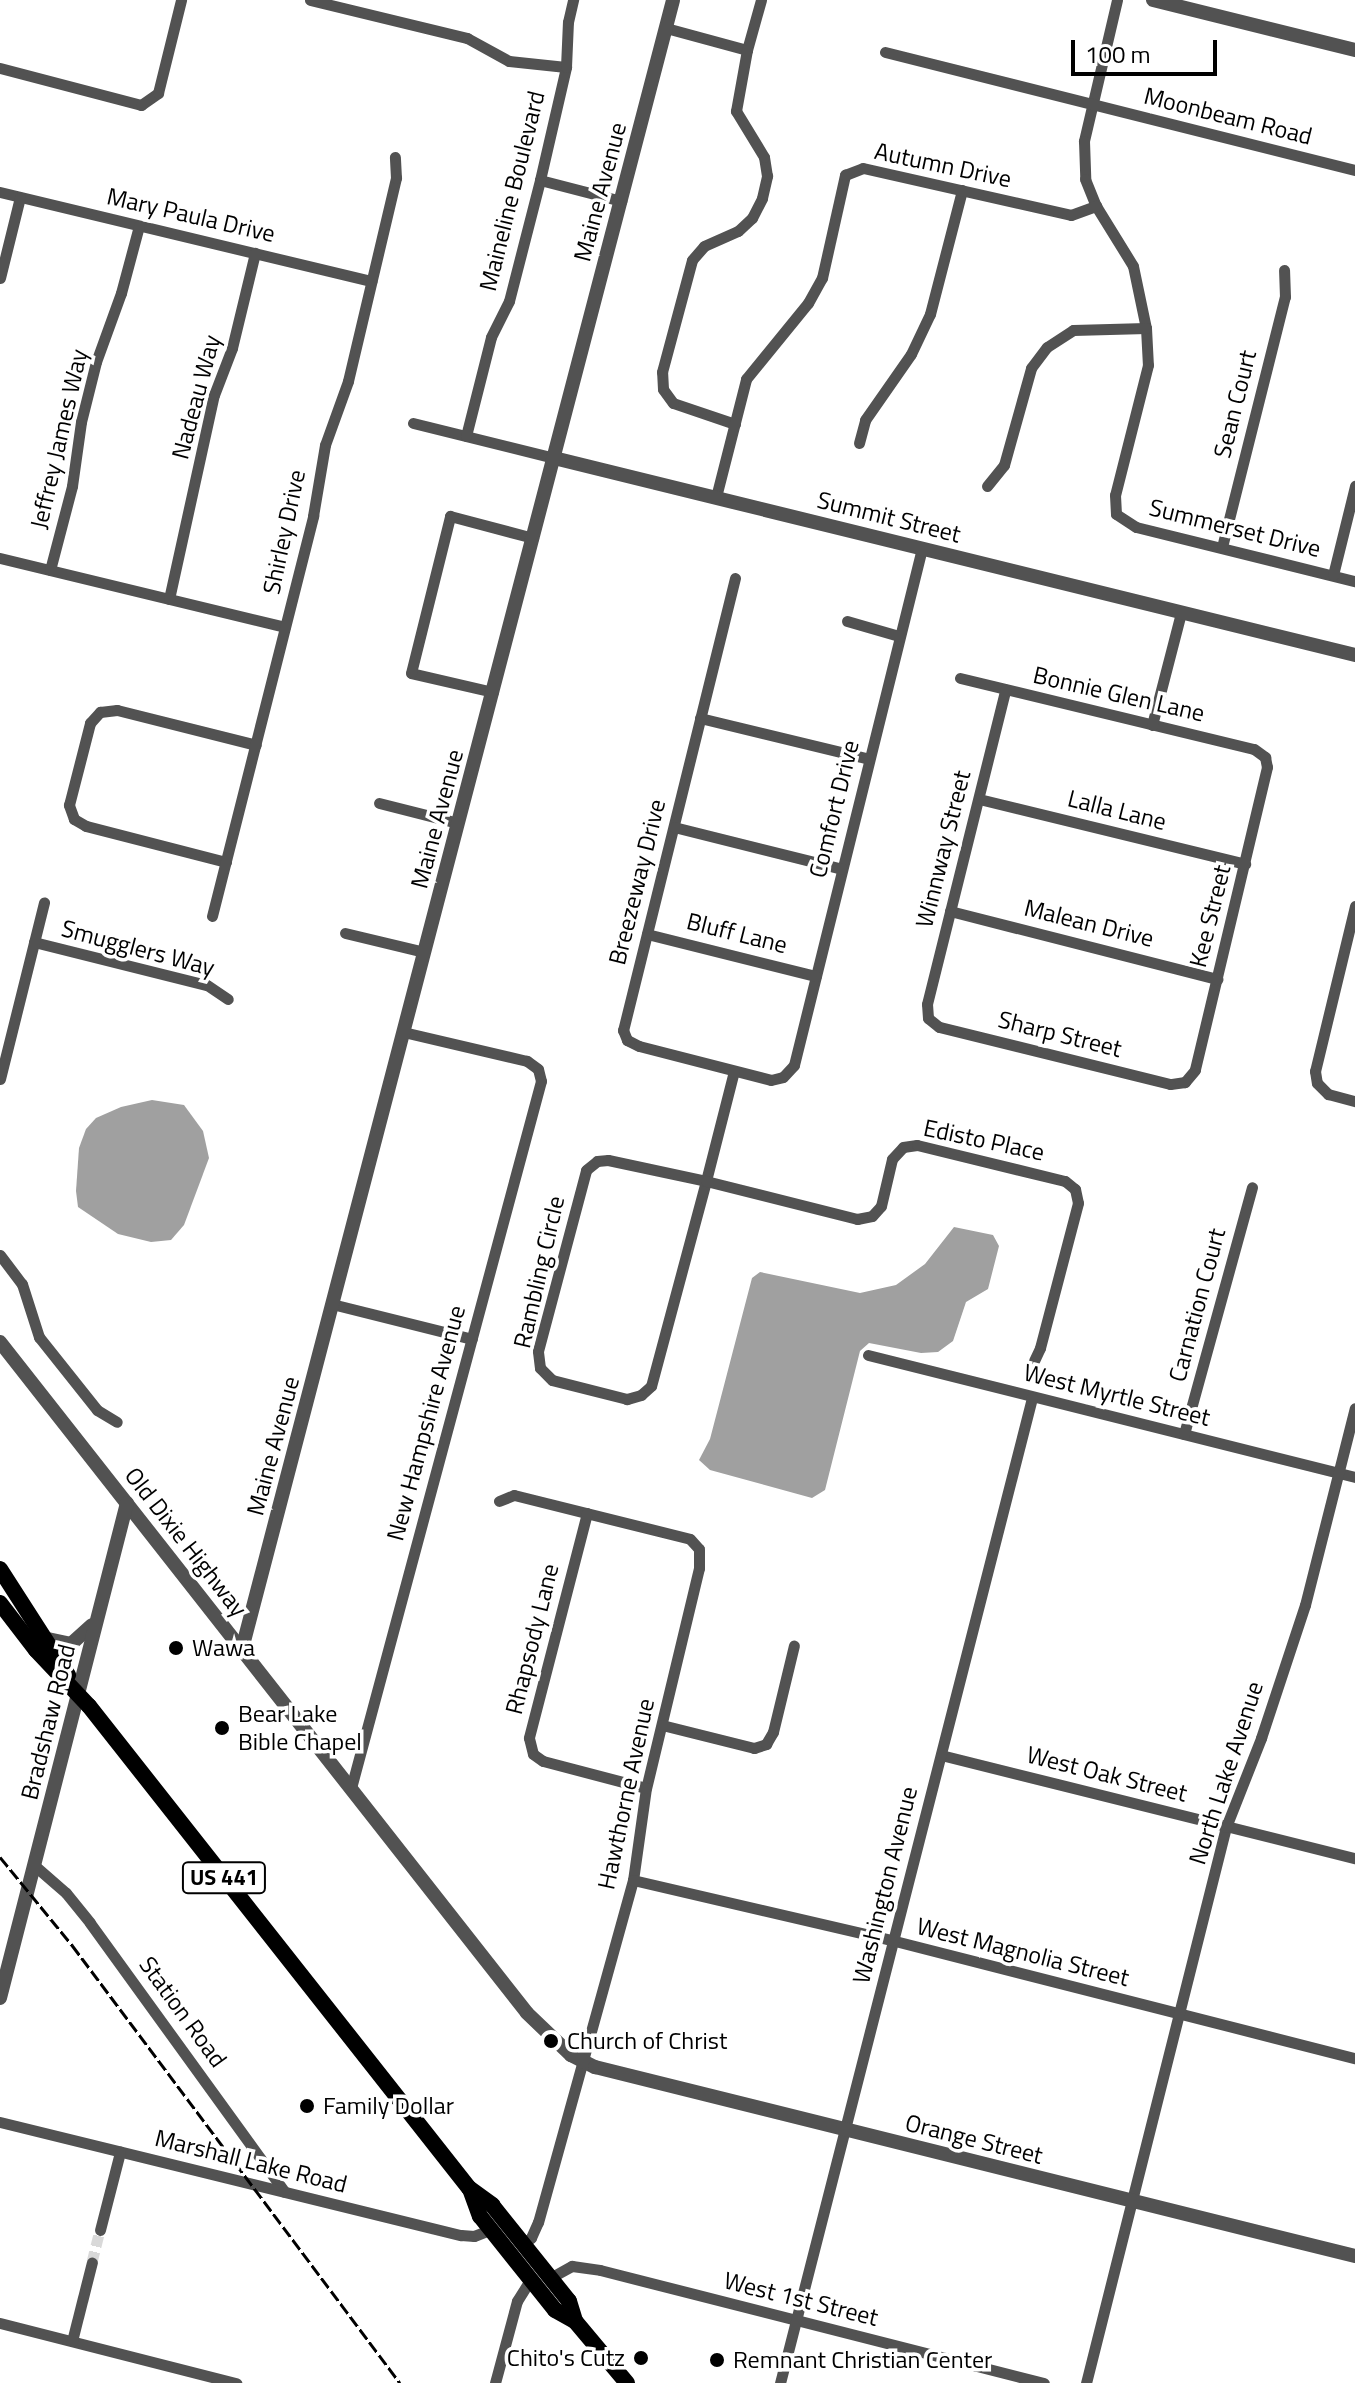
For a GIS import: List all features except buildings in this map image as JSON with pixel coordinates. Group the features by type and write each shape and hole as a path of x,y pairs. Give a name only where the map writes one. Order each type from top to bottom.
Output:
{"main road":[{"name":"US 441","path":"0,1569 48,1639 79,1694"},
{"name":"US 441","path":"0,1603 36,1650 79,1694 469,2188 492,2205 569,2301 575,2321"},
{"name":"US 441","path":"469,2188 480,2216 555,2310 575,2321 627,2383"}],"street":[{"path":"0,68 141,105 158,93 181,0"},
{"path":"310,0 467,38 509,61 566,67"},
{"name":"Maineline Boulevard","path":"466,436 491,337 509,301 540,180 566,67 568,22 573,0"},
{"name":"Maine Avenue","path":"242,1649 673,0"},
{"path":"735,424 673,403 663,389 662,372 692,260 704,246 738,231 752,218 762,198 767,176 764,157 736,111 747,50 761,0"},
{"name":"Summerset Drive","path":"1117,0 1090,104 1084,141 1085,179 1096,206 1133,266 1146,328 1148,365 1114,509 1120,519 1136,527 1355,581"},
{"path":"1153,0 1355,50"},
{"path":"666,28 747,50"},
{"name":"Moonbeam Road","path":"885,52 1355,170"},
{"name":"Shirley Drive","path":"212,916 313,516 325,445 348,381 396,178 395,157"},
{"name":"Autumn Drive","path":"716,497 746,379 808,303 822,278 845,175 863,168 1071,215 1096,206"},
{"path":"540,180 621,201"},
{"path":"859,443 865,420 911,354 930,314 962,190"},
{"name":"Mary Paula Drive","path":"0,192 371,281"},
{"path":"0,278 20,197"},
{"name":"Jeffrey James Way","path":"50,570 72,486 81,422 96,362 121,293 139,226"},
{"name":"Nadeau Way","path":"169,599 214,395 232,348 255,253"},
{"name":"Sean Court","path":"1222,547 1285,297 1284,270"},
{"path":"987,486 1004,465 1031,368 1047,347 1073,330 1146,328"},
{"name":"Summit Street","path":"413,423 1355,655"},
{"path":"1333,575 1355,486"},
{"path":"493,692 411,673 450,516 533,538"},
{"name":"Comfort Drive","path":"783,1077 794,1065 922,548"},
{"path":"0,558 285,627"},
{"name":"Breezeway Drive","path":"735,578 623,1030 627,1040 639,1046 771,1080 783,1077"},
{"path":"1152,725 1181,613"},
{"path":"847,621 899,636"},
{"name":"Bonnie Glen Lane","path":"960,678 1254,749 1265,757"},
{"name":"Winnway Street","path":"928,1018 927,1004 1005,690"},
{"path":"226,862 86,826 74,819 69,805 90,723 100,712 117,710 256,745"},
{"path":"700,718 869,759"},
{"name":"Kee Street","path":"1185,1082 1195,1070 1267,767 1265,757"},
{"name":"Lalla Lane","path":"979,799 1245,864"},
{"path":"379,803 458,823"},
{"path":"674,827 842,869"},
{"name":"Smugglers Way","path":"0,1079 44,902"},
{"path":"1355,906 1315,1071 1317,1083 1328,1094 1355,1101"},
{"name":"Malean Drive","path":"950,911 1217,979"},
{"path":"345,933 424,952"},
{"name":"Bluff Lane","path":"647,934 816,976"},
{"name":"Smugglers Way","path":"34,942 207,985 228,999"},
{"name":"Sharp Street","path":"928,1018 939,1027 1170,1084 1185,1082"},
{"name":"New Hampshire Avenue","path":"351,1788 541,1081 538,1069 527,1061 403,1032"},
{"name":"Rambling Circle","path":"706,1181 608,1160 597,1161 586,1170 538,1351 540,1368 552,1380 627,1399 641,1395 651,1386 706,1181 734,1071"},
{"name":"Edisto Place","path":"706,1181 857,1219 872,1216 881,1206 892,1159 903,1147 917,1145 1065,1181 1075,1189 1078,1203 1034,1361"},
{"name":"Carnation Court","path":"1184,1434 1252,1187"},
{"path":"2,1261 22,1284 39,1337 97,1410 117,1422"},
{"path":"332,1304 472,1339"},
{"name":"Old Dixie Highway","path":"0,1342 536,2024 554,2042 583,2062"},
{"name":"West Myrtle Street","path":"868,1355 1355,1477"},
{"name":"Washington Avenue","path":"780,2383 1032,1398"},
{"name":"North Lake Avenue","path":"1086,2383 1226,1827 1261,1738 1305,1605 1355,1408"},
{"name":"Hawthorne Avenue","path":"499,1501 514,1495 690,1539 699,1549 699,1568 646,1788 633,1880 538,2222 531,2238 522,2244"},
{"name":"Bradshaw Road","path":"0,1998 127,1503"},
{"name":"Rhapsody Lane","path":"587,1513 529,1738 533,1754 543,1761 646,1788"},
{"path":"48,1639 60,1643 77,1641 97,1618"},
{"path":"662,1725 754,1748 766,1744 773,1732 794,1645"},
{"name":"West Oak Street","path":"941,1755 1355,1858"},
{"name":"Station Road","path":"35,1866 66,1893 90,1923 285,2192"},
{"name":"West Magnolia Street","path":"633,1880 895,1941 1355,2058"},
{"name":"Orange Street","path":"583,2062 1355,2256"},
{"name":"Marshall Lake Road","path":"0,2122 461,2235 474,2236 492,2229"},
{"path":"100,2230 120,2152"},
{"path":"72,2341 92,2262"},
{"name":"West 1st Street","path":"550,2278 564,2268 579,2266 1044,2383"},
{"path":"495,2383 517,2301 531,2279"},
{"path":"0,2323 236,2383"}],"shaded area":[{"path":"152,1100 184,1105 203,1131 209,1158 184,1225 171,1240 151,1242 118,1234 78,1207 76,1191 79,1148 86,1129 96,1118 121,1107"},
{"path":"954,1227 993,1235 999,1246 988,1289 966,1302 953,1341 938,1352 921,1353 869,1343 860,1351 825,1490 812,1498 710,1470 699,1460 710,1439 752,1278 760,1272 860,1293 896,1285 925,1264"}],"tunnel":[{"path":"92,2262 100,2230"}],"railway":[{"path":"0,1857 72,1945 400,2383"}],"place":[{"name":"Wawa","path":"176,1648"},
{"name":"Bear Lake Bible Chapel","path":"222,1728"},
{"name":"Church of Christ","path":"551,2041"},
{"name":"Family Dollar","path":"307,2106"},
{"name":"Chito's Cutz","path":"641,2358"},
{"name":"Remnant Christian Center","path":"717,2360"}]}
